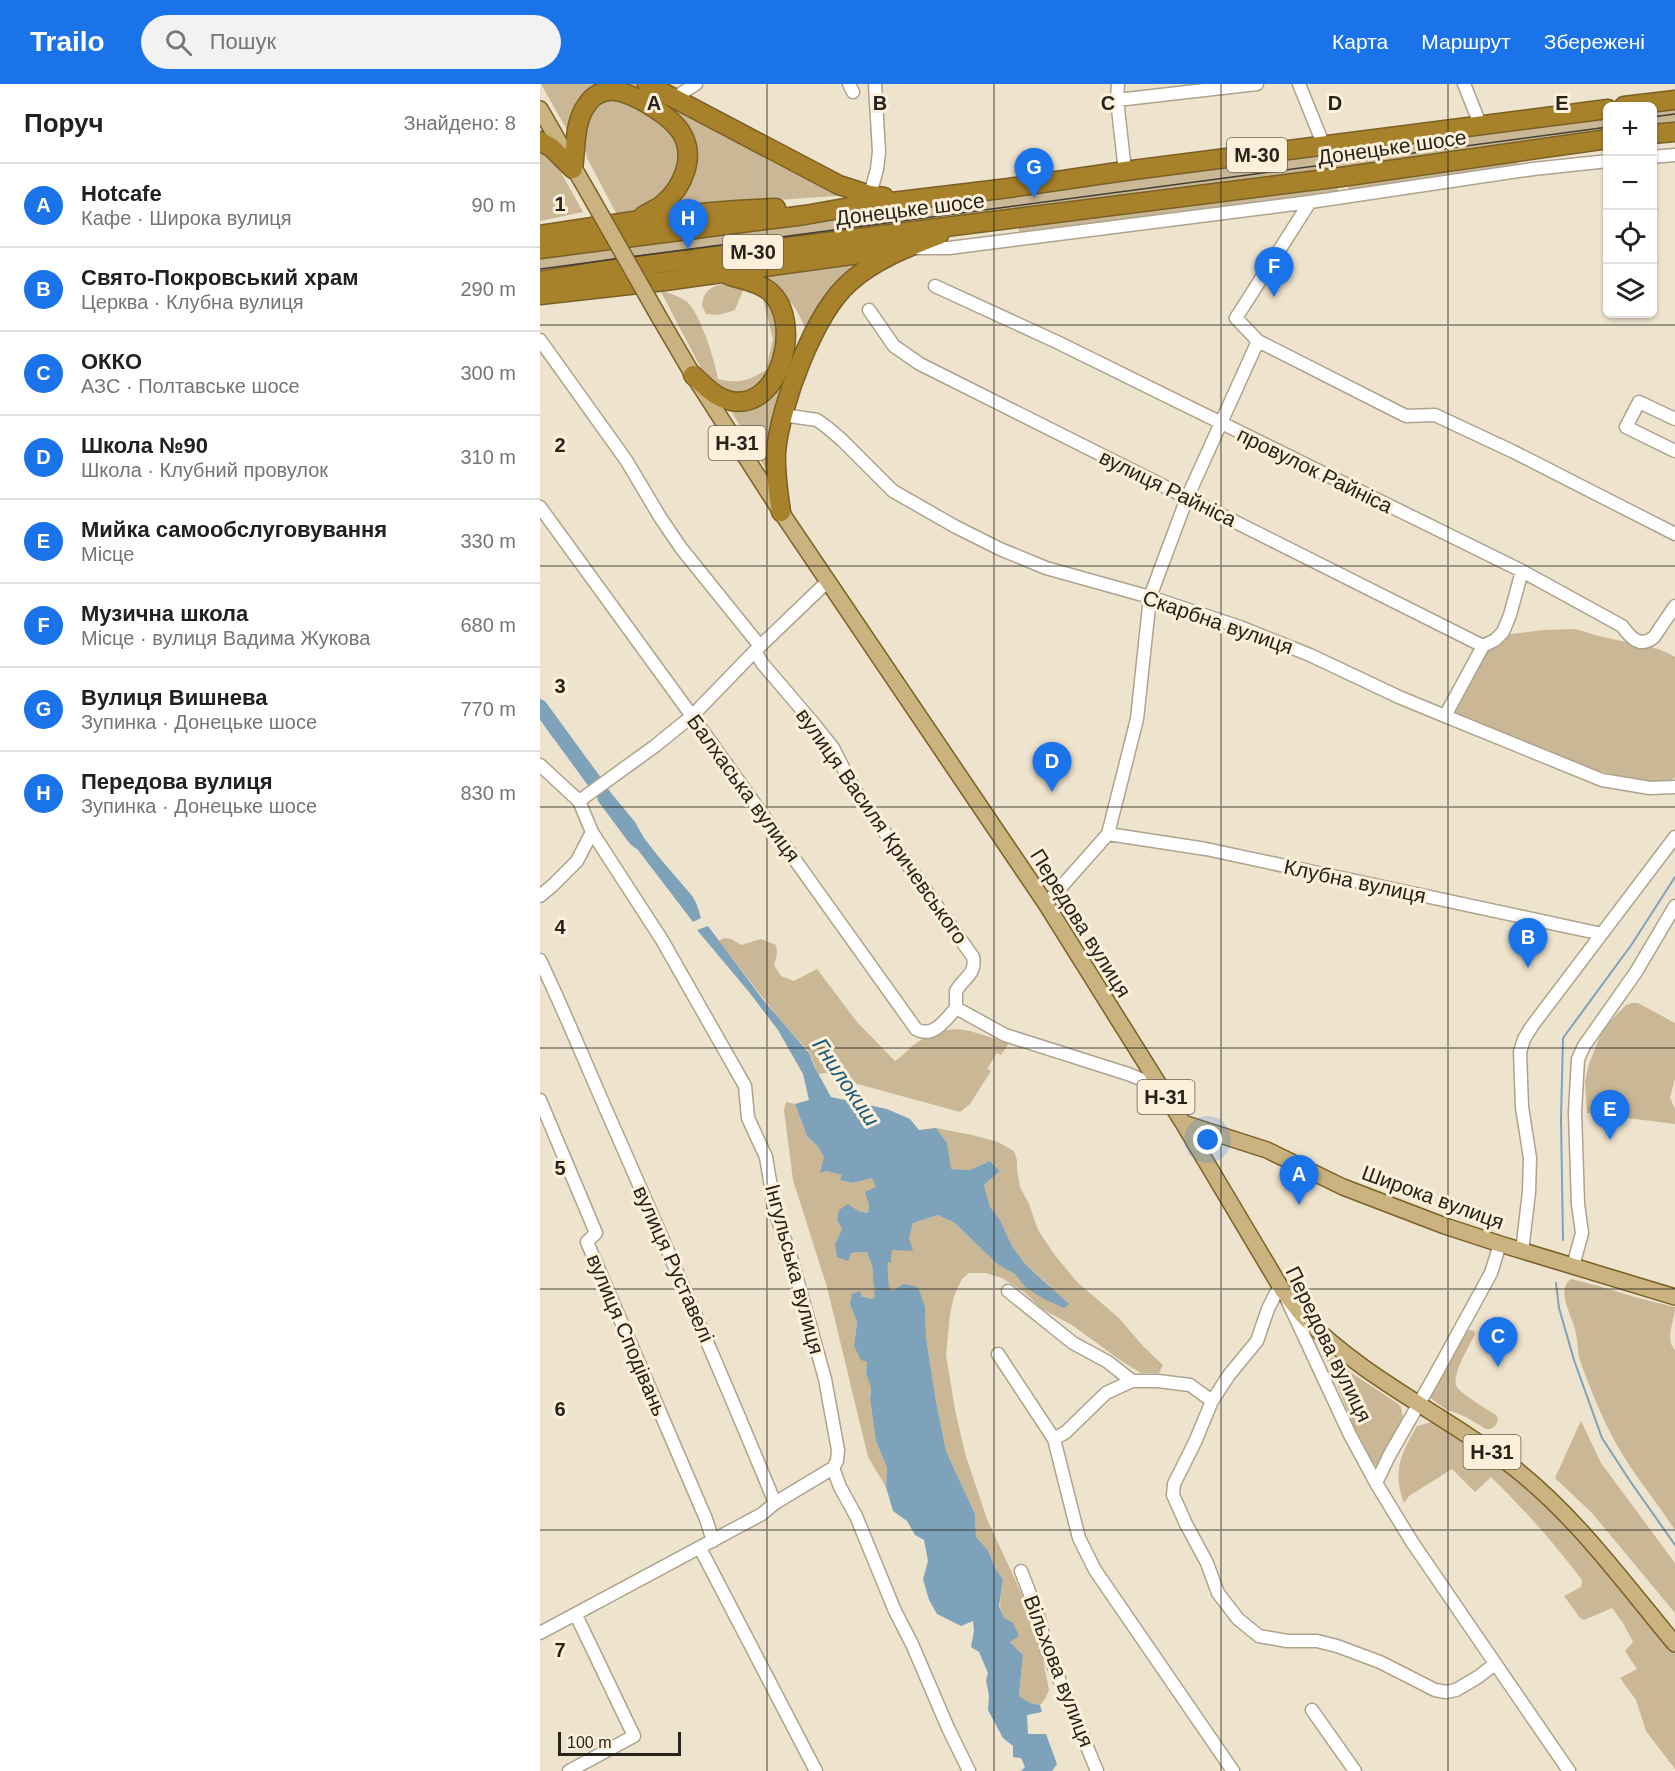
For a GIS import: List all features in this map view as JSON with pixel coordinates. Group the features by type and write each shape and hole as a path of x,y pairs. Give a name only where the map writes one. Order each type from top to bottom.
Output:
{"highway":[{"path":"647,84 839,185 870,195 906,200"},
{"path":"573,169 576,133 581,116 590,100 602,92 627,94 656,109 673,123 683,135 686,143 685,172 677,189 662,205 633,221"},
{"path":"1657,102 1675,100"},
{"name":"Донецьке шосе","path":"540,249 1603,110"},
{"path":"1657,134 1675,132"},
{"name":"Донецьке шосе","path":"540,282 605,270 1317,180 1603,140"},
{"path":"540,141 552,148 573,169"},
{"path":"540,235 633,221 752,209 850,207"},
{"path":"782,512 777,485 776,461 783,415 801,362 823,316 837,294 860,273 906,248 966,225"},
{"path":"808,245 875,252"},
{"path":"540,295 720,274 906,248"},
{"path":"693,375 722,398 732,401 747,400 758,396 773,380 786,346 787,333 782,309 770,291 747,280 720,274"}],"main road":[{"name":"Передова вулиця","path":"540,109 693,375 828,581 1046,904 1183,1123 1284,1291"},
{"name":"Широка вулиця","path":"1183,1123 1267,1150 1343,1186 1500,1244 1675,1297"},
{"name":"Н-31","path":"1284,1291 1302,1315 1369,1372 1468,1435 1514,1468 1552,1501 1675,1644"}],"street":[{"path":"674,98 696,84"},
{"path":"870,195 879,152 875,84"},
{"path":"1118,84 1117,100 1125,171"},
{"path":"1117,100 1257,84"},
{"path":"1299,84 1324,146"},
{"path":"1464,84 1480,124"},
{"path":"1531,150 1533,170"},
{"path":"1657,157 1675,155"},
{"path":"906,248 949,249 1603,162"},
{"path":"1310,202 1236,318 1258,341 1406,416 1435,415 1675,534"},
{"name":"провулок Райніса","path":"935,286 1058,342 1522,571 1622,626 1635,641 1649,641 1675,606"},
{"name":"вулиця Райніса","path":"868,310 894,346 920,364 1483,646"},
{"name":"вулиця Василя Кричевського","path":"540,340 626,460 681,548 757,649 762,663 833,748 854,789 973,957 972,972 956,991 956,1008"},
{"path":"1046,904 1108,834 1137,720 1150,597 1187,498 1258,341"},
{"path":"1675,419 1639,402 1626,427 1675,451"},
{"name":"Скарбна вулиця","path":"783,415 808,418 823,424 893,491 1000,549 1046,568 1150,597 1240,627 1300,651 1444,716 1602,780 1650,788 1675,787"},
{"name":"Балхаська вулиця","path":"540,507 916,1029 929,1033 956,1008"},
{"path":"1444,716 1483,646 1496,640 1503,632 1522,571"},
{"path":"579,801 692,716 828,581"},
{"name":"Інгульська вулиця","path":"540,765 579,801 592,832 662,940 745,1086 748,1118 766,1157 775,1212 792,1261 825,1379 838,1449 837,1461 833,1468 840,1487 856,1516 895,1611 969,1771"},
{"path":"540,896 577,861 592,832"},
{"name":"Клубна вулиця","path":"1108,834 1206,849 1602,934"},
{"path":"1522,1251 1529,1192 1530,1158 1522,1107 1520,1052 1524,1039 1675,837"},
{"path":"1573,1266 1582,1233 1578,1204 1575,1112 1578,1059 1584,1046 1636,972 1675,906"},
{"name":"вулиця Руставелі","path":"540,960 719,1367 775,1503"},
{"path":"956,1008 1005,1035 1128,1074 1160,1087"},
{"name":"вулиця Сподівань","path":"540,1100 596,1233 587,1242 706,1518 713,1541"},
{"path":"1376,1483 1491,1273 1500,1244"},
{"path":"1008,1291 1074,1343 1108,1362 1132,1381"},
{"path":"1284,1291 1276,1293 1257,1341 1212,1401 1174,1484 1173,1495 1207,1563 1218,1593 1238,1619 1259,1636 1287,1641 1317,1641 1336,1646 1380,1662 1435,1690 1446,1692 1456,1690 1495,1664"},
{"name":"Передова вулиця","path":"1284,1291 1350,1435 1376,1483 1412,1542 1569,1771"},
{"path":"998,1354 1054,1439 1078,1538 1095,1570 1233,1771"},
{"path":"1054,1439 1066,1432 1106,1393 1132,1381 1190,1385 1212,1401"},
{"path":"540,1633 762,1514 775,1503 833,1468"},
{"path":"700,1548 816,1771"},
{"name":"Вільхова вулиця","path":"1021,1571 1037,1612 1047,1650 1097,1771"},
{"path":"569,1771 634,1736 576,1615"},
{"path":"1311,1710 1355,1771"}],"shaded area":[{"path":"541,84 613,84 571,137"},
{"path":"613,84 636,84 851,195 671,207 686,190 693,177 695,162 692,133 683,121"},
{"path":"614,96 666,122 684,150 673,189 640,210 616,213 587,158 583,140 584,124 601,99"},
{"path":"1675,107 1675,125 1657,127 1657,109"},
{"path":"1603,117 1603,135 540,276 540,257"},
{"path":"540,149 557,165 583,212 540,221"},
{"path":"1517,158 1518,166 1349,190 1348,183"},
{"path":"1338,184 1338,191 1019,235 1019,228"},
{"path":"870,260 806,331 799,314 790,302 764,279 765,275"},
{"path":"728,283 745,285 735,310 719,315 706,314 702,306 704,296 713,287"},
{"path":"660,290 683,299 691,307 706,337 718,379 731,381 748,379 766,370 773,339 763,299 768,297 775,305 777,353 760,386 732,397 705,376"},
{"path":"794,332 795,350 776,416 770,476 727,404 750,404"},
{"path":"1575,629 1652,647 1675,657 1675,777 1668,783 1642,781 1591,769 1453,713 1481,658 1503,635"},
{"path":"724,938 741,945 761,939 776,945 777,954 774,965 781,976 794,981 817,969 857,1022 895,1061 916,1043 946,1030 959,1029 1011,1040 1001,1055 997,1053 987,1069 991,1071 970,1104 960,1112 825,1073 818,1074 809,1052 777,1016 719,941"},
{"path":"1638,1003 1675,1023 1675,1079 1670,1098 1675,1109 1675,1124 1587,1113 1585,1082 1600,1036 1606,1026 1626,1005"},
{"path":"786,1102 795,1104 807,1136 824,1157 826,1171 843,1175 840,1180 853,1183 872,1178 876,1187 868,1213 858,1211 837,1220 842,1229 835,1244 850,1253 867,1252 872,1266 891,1262 892,1250 909,1238 913,1223 938,1215 955,1223 997,1264 1015,1274 1025,1287 1050,1286 1026,1265 1012,1246 999,1218 990,1207 984,1185 1000,1171 990,1161 970,1170 950,1169 947,1143 936,1128 998,1142 1014,1151 1020,1187 1038,1230 1054,1254 1077,1282 1119,1318 1163,1365 1159,1373 1141,1373 1072,1325 1042,1309 1023,1291 1002,1278 986,1273 969,1273 962,1279 954,1296 946,1355 955,1410 966,1457 987,1519 1036,1625 1049,1690 1040,1705 1030,1703 1019,1696 1023,1655 1010,1642 1018,1636 1001,1610 1003,1579 996,1570 988,1550 976,1537 975,1514 946,1451 926,1338 925,1307 892,1291 871,1299 861,1296 850,1304 857,1322 854,1346 867,1361 866,1373 871,1388 870,1399 876,1441 887,1468 886,1487 868,1457 827,1287 793,1180 784,1110"},
{"path":"1571,1279 1675,1307 1670,1341 1675,1350 1675,1530 1625,1459 1594,1398 1580,1361 1575,1329 1566,1302 1565,1289"},
{"path":"1471,1330 1475,1334 1458,1369 1457,1387 1496,1415 1498,1419 1496,1425 1491,1429 1486,1429 1466,1417 1445,1409 1429,1397 1465,1331"},
{"path":"1321,1347 1350,1372 1401,1407 1403,1419 1377,1465 1371,1464 1364,1450"},
{"path":"1435,1421 1494,1462 1548,1509 1598,1562 1675,1654 1675,1769 1646,1731 1636,1700 1620,1678 1637,1669 1625,1651 1633,1642 1623,1623 1612,1608 1584,1620 1580,1618 1564,1596 1581,1587 1582,1580 1561,1553 1491,1477 1475,1492 1452,1469 1409,1496 1404,1503 1399,1481 1403,1454 1417,1426"},
{"path":"1581,1421 1601,1463 1675,1563 1675,1613 1592,1513 1555,1478"}],"water":[{"path":"540,698 563,729 553,738 540,719"},
{"path":"607,788 635,822 658,856 693,897 701,918 693,922 598,801 597,796"},
{"path":"708,926 764,1001 809,1053 831,1097 887,1109 910,1119 919,1130 936,1128 947,1143 951,1169 970,1170 990,1161 1000,1171 984,1185 990,1207 999,1218 1012,1246 1026,1265 1069,1304 1064,1308 1025,1287 1015,1274 997,1264 955,1223 938,1215 913,1223 909,1238 913,1251 892,1250 891,1262 872,1266 867,1252 851,1253 848,1261 837,1257 835,1244 842,1229 837,1220 839,1210 848,1204 858,1211 868,1213 869,1205 865,1192 876,1187 872,1178 853,1183 840,1180 842,1175 826,1171 820,1173 824,1157 807,1136 795,1104 809,1100 803,1074 778,1030 697,930"},
{"path":"881,1284 887,1284 892,1291 904,1284 918,1287 925,1307 926,1338 946,1451 975,1514 976,1537 988,1550 996,1570 1003,1579 999,1606 1004,1618 1013,1623 1019,1636 1010,1642 1023,1655 1019,1696 1030,1703 1040,1705 1042,1712 1027,1715 1028,1734 1046,1734 1057,1764 1052,1771 1021,1771 1025,1767 1021,1758 1013,1757 1013,1746 1003,1738 988,1710 989,1696 986,1680 988,1673 979,1652 971,1647 973,1621 961,1626 937,1614 929,1600 923,1579 928,1561 924,1540 915,1535 907,1521 893,1511 886,1487 887,1468 876,1441 870,1399 871,1388 866,1373 867,1362 861,1360 854,1346 857,1322 850,1304 852,1294 860,1291 861,1296 871,1299 875,1297 874,1291"}],"waterway":[{"name":"Гнилокиш","path":"540,707 594,781"},
{"path":"1563,1240 1561,1119 1563,1038 1632,944 1675,877"},
{"name":"Гнилокиш","path":"881,1284 880,1264 883,1245"},
{"path":"1556,1283 1559,1308 1574,1360 1602,1438 1675,1545"}],"tram line":[{"path":"1657,116 1675,114"},
{"path":"540,269 1603,128"}],"place":[{"name":"Вулиця Вишнева","path":"1034,198"},
{"name":"Передова вулиця","path":"688,249"},
{"name":"Музична школа","path":"1274,297"},
{"name":"Школа №90","path":"1052,792"},
{"name":"Свято-Покровський храм","path":"1528,968"},
{"name":"Мийка самообслуговування","path":"1610,1140"},
{"name":"Hotcafe","path":"1299,1205"},
{"name":"ОККО","path":"1498,1367"}]}
